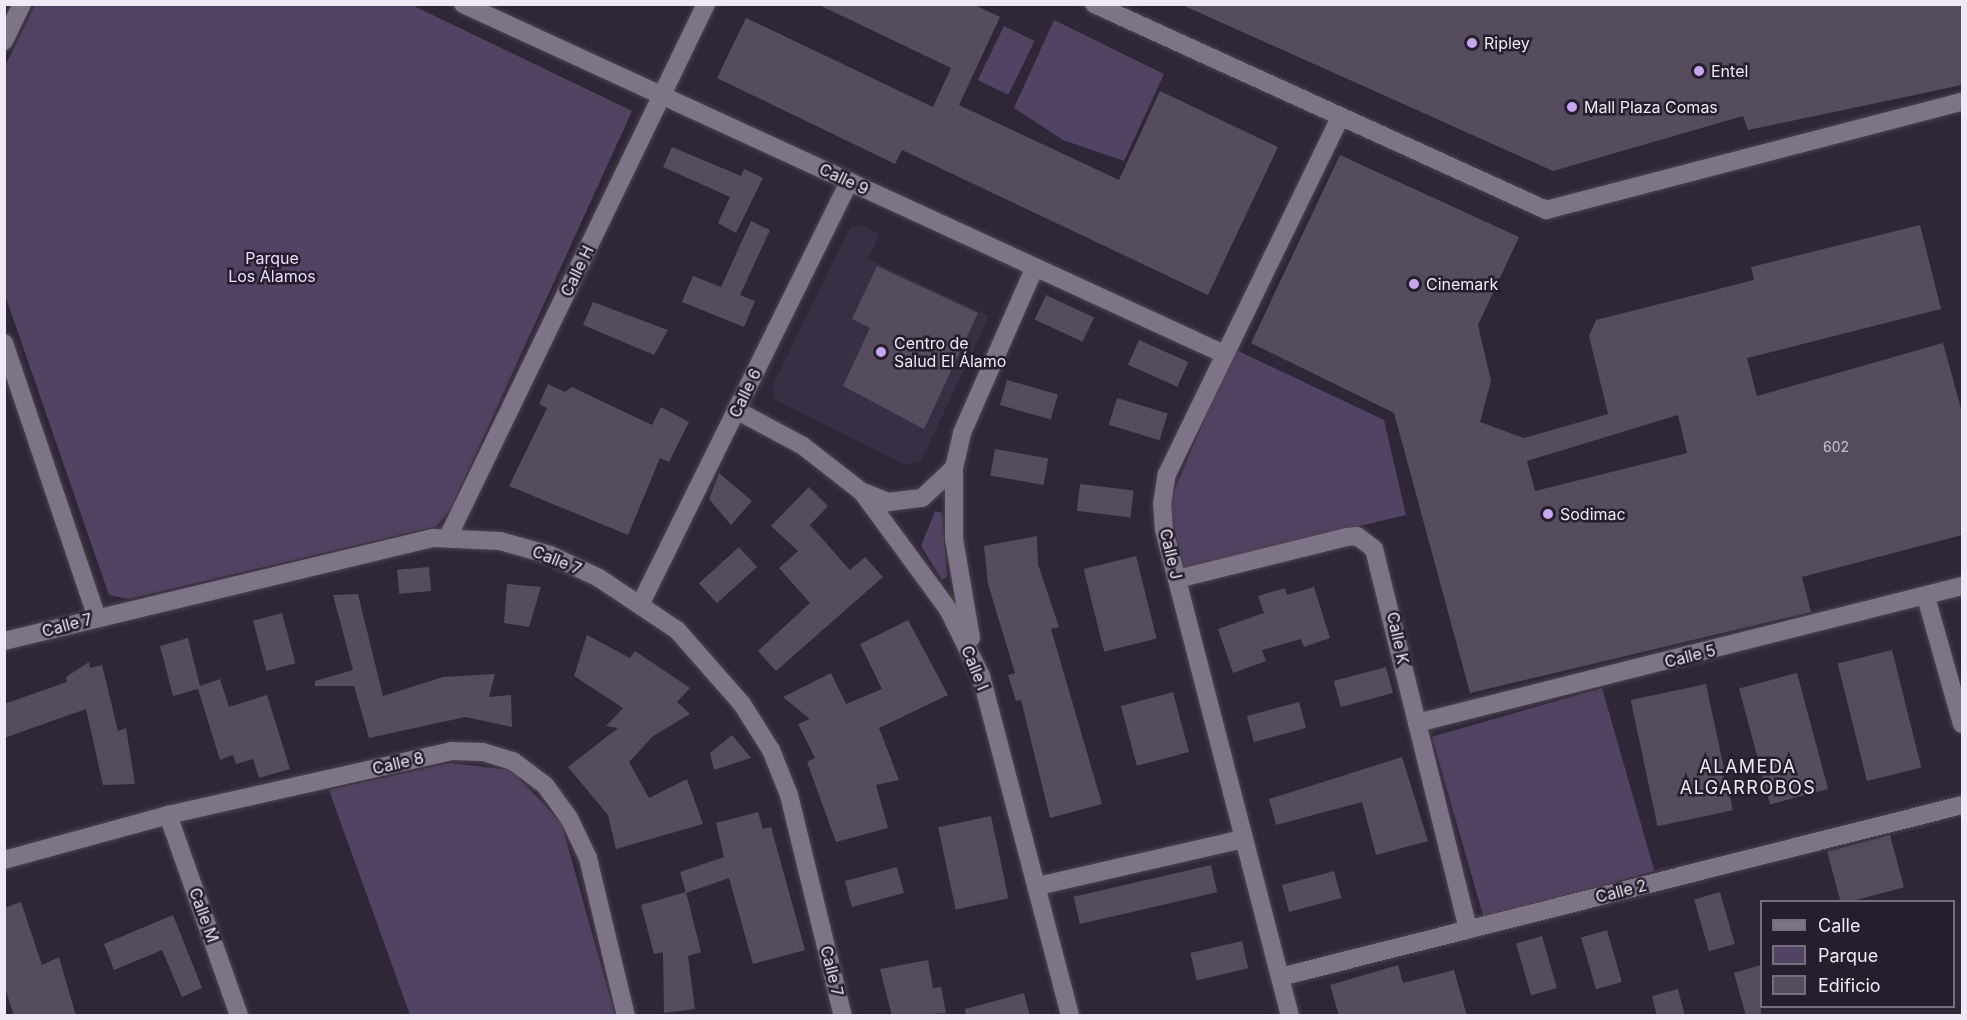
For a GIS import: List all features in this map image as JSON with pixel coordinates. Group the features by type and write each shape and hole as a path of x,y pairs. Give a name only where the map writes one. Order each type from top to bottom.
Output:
{"street":[{"path":"4,41 22,4"},
{"name":"Calle 9","path":"463,4 1224,354"},
{"name":"Calle H","path":"448,537 706,4"},
{"path":"1094,4 1546,210 1962,102"},
{"name":"Calle J","path":"1290,1016 1164,530 1167,474 1340,118"},
{"name":"Calle 6","path":"641,603 849,182"},
{"path":"981,676 958,578 954,468 962,433 1035,267"},
{"path":"4,343 97,617"},
{"name":"Calle I","path":"736,410 803,446 862,492 948,609 981,676 1038,886 1070,1016"},
{"path":"862,492 905,502 939,486 954,468"},
{"name":"Calle 7","path":"4,641 97,617 448,537 500,541 550,555 641,603 712,665 771,750 789,795 843,1016"},
{"name":"Calle K","path":"1177,579 1347,537 1367,541 1383,568 1417,723 1468,930"},
{"name":"Calle 5","path":"1417,723 1926,597 1962,586"},
{"path":"1926,597 1962,724"},
{"name":"Calle 8","path":"4,860 168,816 451,751 483,752 513,761 545,785 588,858 626,1016"},
{"name":"Calle 2","path":"1280,977 1962,805"},
{"name":"Calle M","path":"168,816 239,1016"},
{"path":"1038,886 1244,839"}],"shaded area":[{"name":"Centro de Salud El Álamo","path":"862,225 880,234 868,259 989,316 921,461 905,465 775,400 772,387 850,228"}],"green space":[{"name":"Parque Los Álamos","path":"35,5 412,5 632,111 450,510 437,526 128,599 109,595 5,295 4,68"},
{"path":"1054,20 1164,74 1124,161 1063,140 1014,108"},
{"path":"1004,26 1035,41 1008,95 978,80"},
{"path":"1234,349 1384,420 1406,515 1183,568 1169,503"},
{"path":"935,511 942,513 947,577 942,580 921,546"},
{"path":"1602,688 1654,871 1484,919 1432,737"},
{"path":"450,763 511,770 561,822 615,1015 410,1015 329,790"}],"building":[{"path":"817,4 973,4 1000,17 959,105 1119,180 1160,91 1278,147 1208,295 902,150 895,164 717,78 746,18 933,107 951,68"},
{"path":"1180,4 1962,4 1962,85 1748,130 1743,116 1553,171"},
{"path":"672,147 741,176 744,169 763,178 736,233 718,223 730,197 663,167"},
{"path":"1340,155 1519,237 1478,325 1491,381 1480,422 1524,438 1608,414 1589,336 1596,320 1754,280 1751,267 1920,225 1941,309 1747,358 1757,396 1943,343 1962,412 1962,535 1802,577 1811,612 1470,693 1394,413 1251,343","holes":["1678,415 1687,453 1535,491 1527,461"]},
{"path":"751,221 770,230 740,295 755,301 744,327 682,302 693,276 721,287"},
{"path":"877,266 978,313 924,429 843,386 870,328 852,319"},
{"path":"1046,295 1094,317 1083,342 1035,319"},
{"path":"593,302 668,330 654,355 583,325"},
{"path":"1139,340 1188,362 1177,387 1128,365"},
{"path":"1007,380 1058,395 1051,420 1000,405"},
{"path":"548,384 565,392 572,387 652,425 661,407 689,422 669,462 660,458 628,535 509,486 547,408 539,404"},
{"path":"1117,398 1168,413 1159,440 1109,425"},
{"path":"995,449 1048,458 1043,485 990,476"},
{"path":"719,473 752,501 731,525 709,499"},
{"path":"1080,484 1134,491 1130,517 1077,511"},
{"path":"809,487 828,506 810,525 850,570 865,557 883,577 776,671 758,651 810,603 779,568 798,551 771,526"},
{"path":"1037,536 1038,564 1059,627 1051,629 1102,804 1050,818 1021,700 1016,701 1008,675 1015,673 988,584 984,546"},
{"path":"739,547 757,567 717,603 699,583"},
{"path":"1136,556 1157,638 1104,652 1084,569"},
{"path":"429,567 431,591 399,594 397,570"},
{"path":"507,584 541,587 529,627 504,623"},
{"path":"1314,587 1330,638 1304,647 1301,639 1262,650 1266,661 1233,673 1218,629 1264,613 1258,596 1285,588 1287,595"},
{"path":"358,594 383,696 443,677 495,674 489,697 511,695 512,727 465,717 369,738 354,686 315,686 315,681 353,670 333,595"},
{"path":"282,613 295,663 266,671 253,621"},
{"path":"908,620 948,695 879,728 899,780 876,785 888,828 836,842 807,762 815,758 798,724 810,719 783,697 831,673 846,704 882,689 860,644"},
{"path":"587,635 630,658 635,651 690,688 677,702 690,714 653,736 629,762 649,798 687,779 703,824 616,849 608,815 568,767 618,728 606,726 623,708 574,676"},
{"path":"188,638 200,686 220,679 229,707 267,695 290,769 259,778 253,759 236,764 233,755 220,760 198,689 173,696 160,646"},
{"path":"1892,650 1921,767 1867,781 1838,664"},
{"path":"89,662 90,668 102,665 118,731 126,728 135,784 103,785 86,709 4,738 4,704 67,682 66,677"},
{"path":"1386,667 1393,693 1341,707 1334,681"},
{"path":"1797,673 1828,789 1770,804 1739,689"},
{"path":"1706,684 1733,810 1658,826 1631,700"},
{"path":"1173,692 1189,752 1137,766 1121,706"},
{"path":"1299,702 1306,728 1254,742 1247,716"},
{"path":"732,735 751,758 714,770 710,753"},
{"path":"1402,757 1428,841 1376,855 1362,802 1276,825 1269,799"},
{"path":"758,812 763,829 771,827 805,950 753,964 729,878 686,893 680,872 724,857 716,823"},
{"path":"991,816 1008,898 956,909 938,827"},
{"path":"1890,835 1904,887 1856,900 1840,900 1827,852"},
{"path":"1211,865 1217,892 1080,924 1074,897"},
{"path":"897,867 904,893 852,907 845,881"},
{"path":"1334,871 1341,898 1289,912 1282,885"},
{"path":"686,892 701,952 688,956 695,1009 664,1013 663,952 654,954 641,905"},
{"path":"1720,892 1735,944 1709,951 1694,899"},
{"path":"21,902 42,965 59,957 76,1016 14,1016 4,985 4,908"},
{"path":"173,915 202,988 182,997 162,950 114,970 104,944"},
{"path":"1607,930 1622,982 1596,989 1581,937"},
{"path":"1542,936 1557,988 1531,995 1516,943"},
{"path":"1242,941 1248,968 1197,980 1190,953"},
{"path":"928,960 933,988 941,987 946,1013 892,1016 880,969"},
{"path":"1398,965 1403,983 1454,970 1467,1016 1339,1016 1330,985"},
{"path":"1760,965 1761,1016 1746,1016 1734,973"},
{"path":"1678,989 1685,1016 1657,1016 1652,996"},
{"path":"1024,993 1030,1016 966,1016 965,1009"}],"place":[{"name":"Ripley","path":"1472,43"},
{"name":"Entel","path":"1699,71"},
{"name":"Mall Plaza Comas","path":"1572,107"},
{"name":"Cinemark","path":"1414,284"},
{"name":"Centro de Salud El Álamo","path":"881,352"},
{"name":"Sodimac","path":"1548,514"}],"district":[{"name":"ALAMEDA ALGARROBOS","path":"1748,778"}]}
